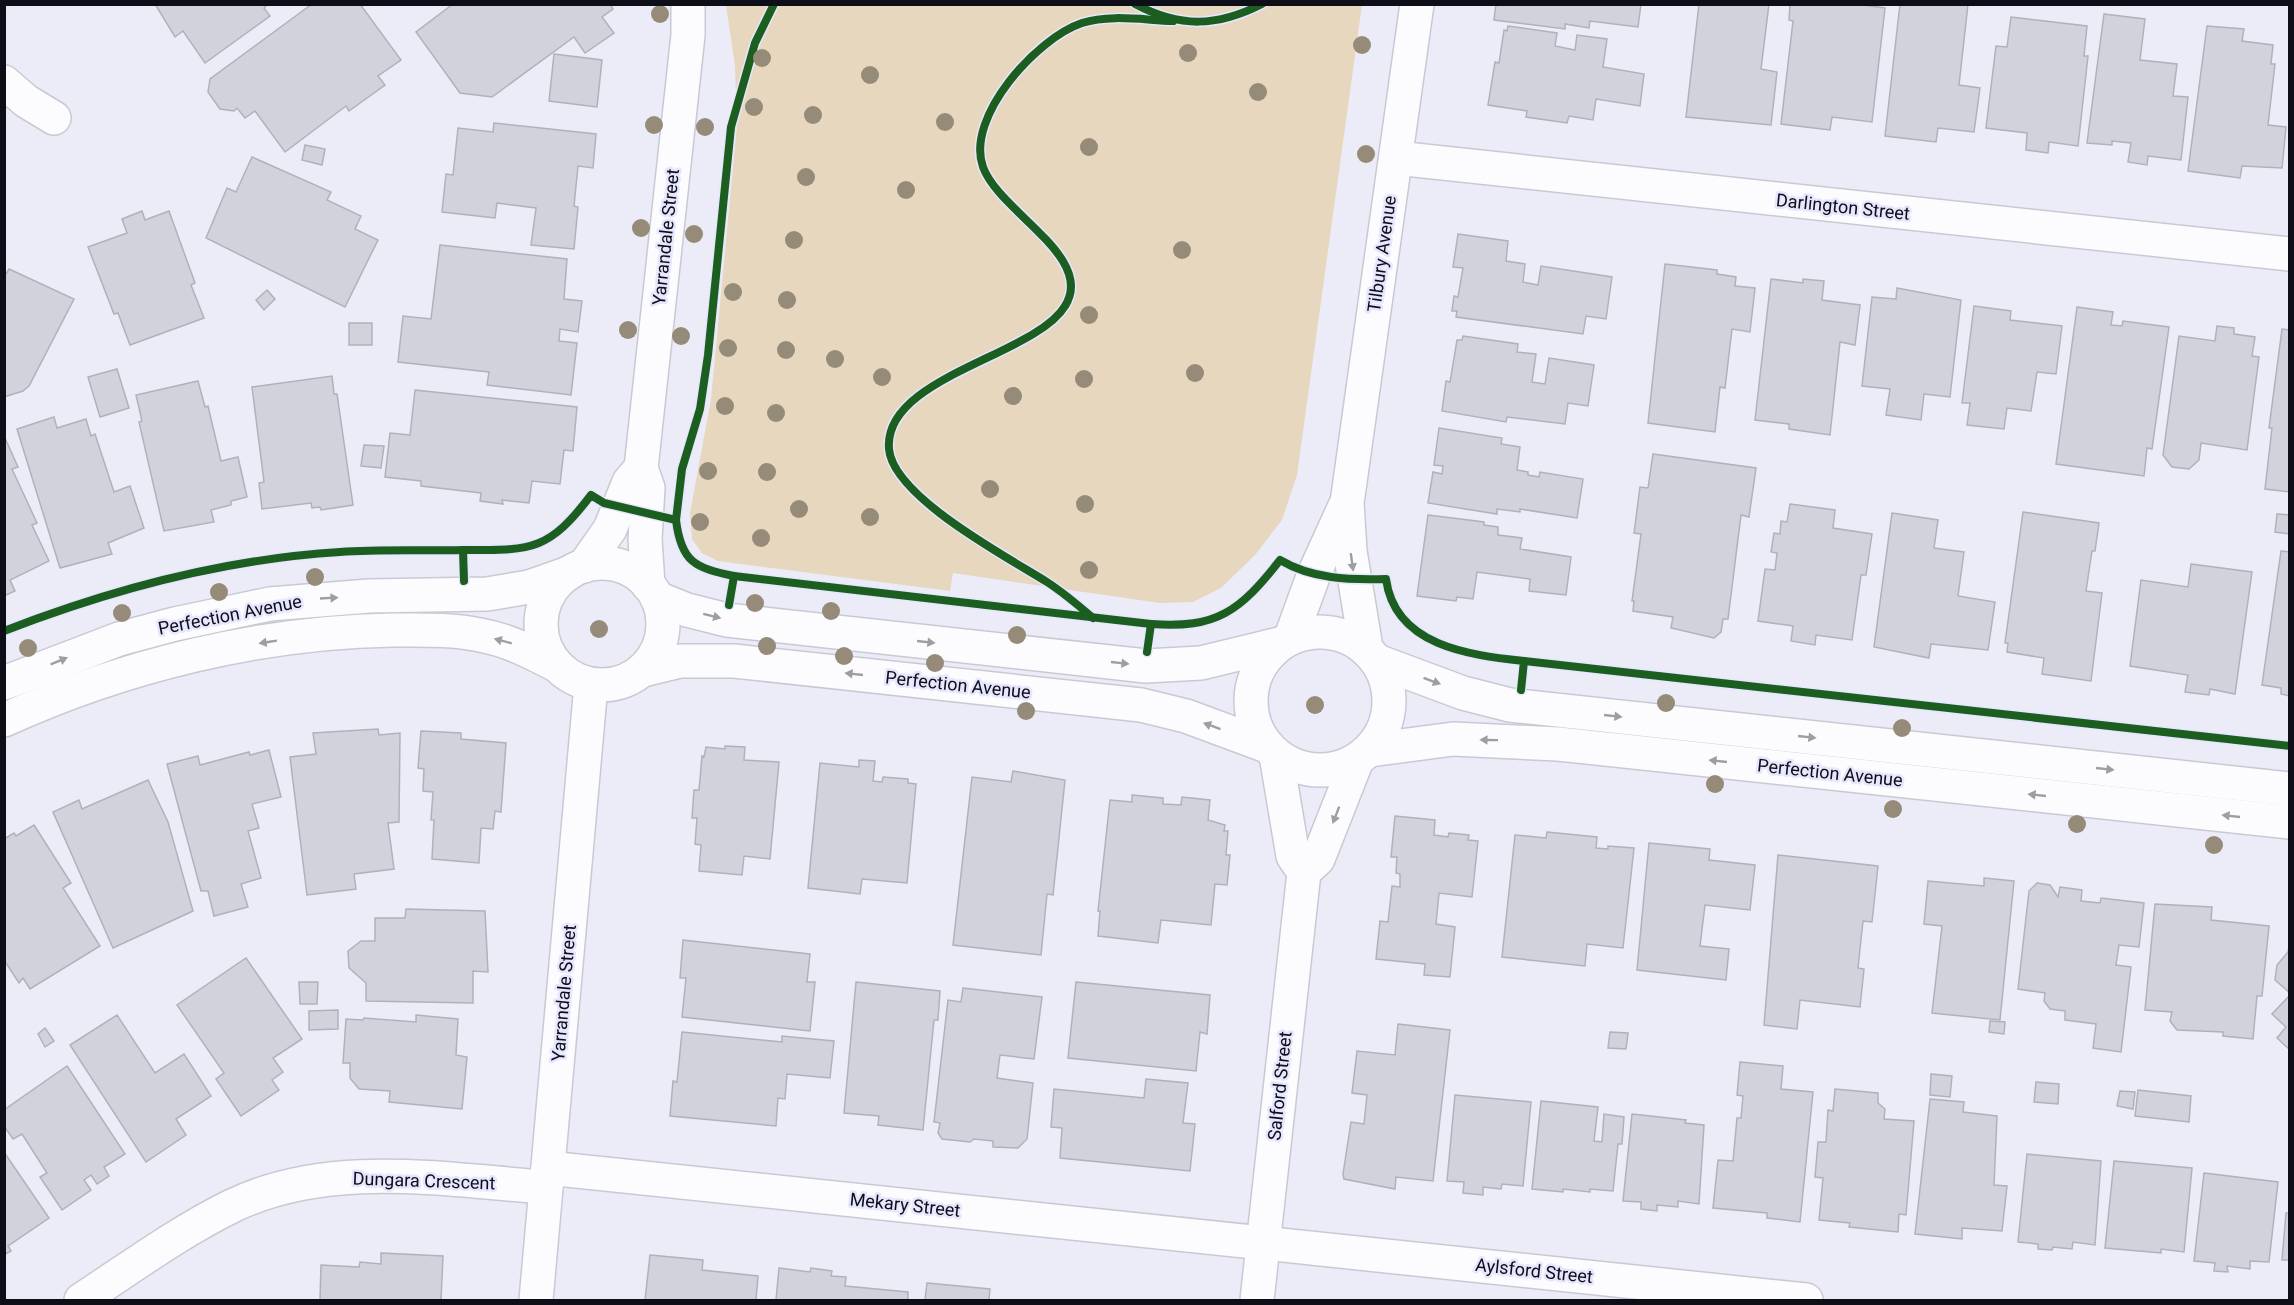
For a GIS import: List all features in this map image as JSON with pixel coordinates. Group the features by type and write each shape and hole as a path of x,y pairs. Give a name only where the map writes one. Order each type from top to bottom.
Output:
{"street":[{"name":"Yarrandale Street","path":"652,591 645,539 648,488 641,468 688,35 688,4"},
{"name":"Tilbury Avenue","path":"1372,654 1350,551 1347,503 1417,4"},
{"path":"4,82 26,101 54,118"},
{"name":"Darlington Street","path":"1396,158 2289,254"},
{"name":"Yarrandale Street","path":"576,569 610,530 628,482 641,468"},
{"name":"Tilbury Avenue","path":"1285,640 1347,503"},
{"path":"652,591 662,613 660,644 643,670 617,684 591,685 577,680 556,665 546,650 541,616 546,599 555,584 576,569 601,563 619,566 635,573 652,591 687,610 727,620 1146,666 1202,663 1310,632 1331,631 1350,637 1372,654 1386,678 1390,697 1388,717 1382,735 1363,755 1337,769 1316,770 1295,766 1272,750 1256,726 1251,704 1253,681 1263,661 1285,640"},
{"name":"Perfection Avenue","path":"4,683 119,639 175,624 270,604 358,596 487,594 529,587 576,569"},
{"name":"Perfection Avenue","path":"4,720 89,687 177,660 326,633 417,630 478,634 514,644 556,665"},
{"name":"Perfection Avenue","path":"1372,654 1463,693 1510,705 2289,789"},
{"name":"Perfection Avenue","path":"643,670 680,661 734,661 1141,705 1186,716 1272,750"},
{"name":"Yarrandale Street","path":"536,1300 591,685"},
{"name":"Perfection Avenue","path":"1363,755 1453,739 1558,744 2289,822"},
{"path":"1272,750 1293,856 1304,872 1318,859 1363,755"},
{"name":"Salford Street","path":"1257,1300 1304,872"},
{"name":"Dungara Crescent","path":"81,1300 188,1230 233,1206 285,1187 334,1179 387,1176 547,1178"},
{"name":"Mekary Street","path":"547,1178 1263,1242"},
{"name":"Aylsford Street","path":"1263,1242 1793,1300"}],"shaded area":[{"path":"726,5 1362,5 1297,475 1282,520 1255,555 1221,588 1193,602 1160,603 953,573 950,591 718,561 702,553 692,539 690,513 711,399 737,125 735,66"}],"building":[{"path":"155,4 268,4 264,8 270,16 205,63 183,31 175,37"},
{"path":"312,4 360,4 401,60 378,76 385,85 349,111 346,106 285,152 255,111 245,118 237,108 234,111 220,109 208,92 210,79"},
{"path":"453,4 610,4 613,9 602,17 614,33 585,53 574,37 492,97 460,93 416,32"},
{"path":"1496,4 1641,4 1638,27 1590,21 1589,28 1565,24 1565,29 1494,20"},
{"path":"1699,4 1769,4 1761,69 1777,72 1771,125 1686,117"},
{"path":"1790,4 1856,4 1885,8 1872,122 1832,117 1830,130 1781,124 1793,21 1789,20"},
{"path":"1900,4 1968,4 1959,85 1980,88 1974,132 1938,128 1936,142 1885,136"},
{"path":"2104,14 2145,19 2140,60 2177,64 2173,96 2188,97 2181,160 2148,156 2147,165 2128,162 2131,143 2112,141 2112,145 2087,143"},
{"path":"2011,17 2087,26 2084,56 2088,56 2078,146 2049,142 2048,153 2026,150 2027,133 1986,128 1996,46 2007,47"},
{"path":"1508,26 1557,33 1555,46 1575,50 1577,35 1607,39 1603,67 1644,74 1640,106 1596,99 1593,120 1569,116 1567,123 1526,117 1527,111 1488,105 1495,62 1499,63 1504,30 1507,31"},
{"path":"2207,26 2244,29 2242,41 2273,45 2271,64 2275,64 2268,125 2286,127 2282,168 2242,166 2240,178 2188,171"},
{"path":"554,54 602,60 597,107 549,101"},
{"path":"494,123 596,134 593,168 578,166 574,206 578,207 574,249 531,245 536,208 497,203 495,218 442,212 446,174 453,175 458,128 493,132"},
{"path":"305,145 325,149 322,165 302,160"},
{"path":"252,157 331,192 327,200 361,216 355,229 378,240 345,307 206,238 227,188 236,192"},
{"path":"142,211 145,220 169,211 195,283 191,285 204,318 130,345 118,313 114,314 88,247 127,233 122,219"},
{"path":"1458,234 1508,241 1506,261 1525,264 1523,282 1538,285 1541,266 1612,277 1606,319 1586,316 1583,334 1456,317 1457,311 1452,311 1454,296 1458,297 1463,268 1453,267"},
{"path":"440,245 567,259 564,299 582,301 578,332 560,329 559,341 577,343 571,395 487,385 489,372 398,362 403,316 431,319"},
{"path":"1665,264 1717,270 1717,274 1736,277 1735,286 1755,288 1750,332 1732,329 1725,388 1720,387 1715,432 1648,423"},
{"path":"9,269 74,299 29,386 23,391 4,397 4,277"},
{"path":"1771,279 1803,283 1803,279 1824,281 1822,300 1860,305 1855,345 1840,342 1830,435 1789,429 1789,424 1755,420"},
{"path":"1897,288 1961,300 1950,397 1924,394 1921,420 1886,415 1890,389 1862,386 1872,297 1896,299"},
{"path":"267,290 275,299 264,310 256,300"},
{"path":"1974,306 2011,311 2010,320 2062,326 2056,374 2037,372 2031,411 2007,408 2004,429 1967,425 1970,403 1962,403"},
{"path":"2077,307 2113,312 2111,325 2122,326 2123,321 2169,327 2152,449 2147,448 2144,476 2056,464"},
{"path":"349,323 372,323 372,345 349,345"},
{"path":"2217,326 2234,328 2234,334 2255,337 2252,356 2259,357 2247,450 2201,443 2199,460 2189,469 2172,467 2163,455 2179,336 2215,341"},
{"path":"2282,329 2290,330 2290,492 2265,489 2272,428 2269,428"},
{"path":"1463,336 1518,344 1517,352 1536,354 1532,382 1545,384 1549,358 1594,365 1588,406 1568,403 1565,424 1507,417 1506,422 1442,411 1446,381 1450,382 1457,340 1462,340"},
{"path":"117,369 129,408 100,417 88,377"},
{"path":"332,376 334,394 337,394 353,505 321,510 320,507 312,508 311,503 262,509 259,483 264,482 252,387"},
{"path":"198,381 205,407 208,406 221,461 238,457 247,497 231,501 231,505 211,510 214,522 164,531 139,422 142,421 136,395"},
{"path":"415,390 577,407 573,451 564,450 560,484 532,481 529,503 502,500 503,504 480,501 481,493 421,486 421,481 385,477 390,433 410,435"},
{"path":"54,417 57,428 86,419 91,436 95,434 114,492 130,486 144,528 108,543 112,554 60,568 17,429"},
{"path":"1439,428 1502,438 1501,444 1520,447 1517,470 1528,472 1528,475 1539,477 1540,472 1583,479 1577,518 1520,509 1520,512 1497,509 1497,514 1428,503 1433,472 1442,474 1443,466 1434,465"},
{"path":"5,438 18,467 12,469 37,523 32,525 49,561 10,580 15,591 4,596"},
{"path":"364,445 384,446 381,468 361,466"},
{"path":"1653,454 1756,468 1749,517 1741,515 1728,619 1723,619 1721,632 1714,638 1671,628 1673,617 1633,611 1634,601 1632,601 1641,534 1634,533 1640,487 1648,488"},
{"path":"1790,504 1835,510 1833,528 1872,534 1866,575 1861,575 1852,640 1816,635 1815,645 1791,641 1793,626 1758,621 1765,569 1775,570 1777,553 1771,552 1774,533 1780,534 1781,521 1787,522"},
{"path":"2023,512 2099,523 2086,591 2102,593 2091,681 2042,674 2044,658 2007,652 2008,643 2005,643"},
{"path":"1892,513 1938,520 1934,548 1964,552 1958,596 1995,602 1988,650 1931,644 1929,658 1874,647"},
{"path":"2277,514 2290,515 2290,534 2275,532"},
{"path":"1428,515 1484,522 1484,525 1498,527 1498,535 1522,538 1520,549 1571,557 1566,595 1529,591 1530,579 1477,572 1473,599 1457,597 1456,601 1417,596"},
{"path":"2281,551 2290,552 2290,696 2281,694 2281,688 2262,685"},
{"path":"2191,564 2252,572 2235,694 2210,689 2209,695 2185,692 2188,675 2130,666 2141,580 2188,587"},
{"path":"378,729 379,735 400,733 399,822 388,823 394,869 354,874 356,889 307,895 290,757 316,754 313,733"},
{"path":"421,731 461,733 461,739 506,743 501,812 495,811 493,829 481,828 479,863 432,859 433,792 423,791 424,769 418,768"},
{"path":"725,746 745,747 744,760 779,762 770,859 744,856 742,875 699,871 701,845 695,844 697,818 692,818 694,790 699,790 702,756 704,757 706,747 725,749"},
{"path":"269,750 281,797 252,804 259,828 248,831 261,878 241,884 248,907 214,916 208,891 201,891 167,764 198,756 200,765 249,752 250,755"},
{"path":"859,760 875,761 873,781 882,782 883,777 908,779 908,783 916,784 907,883 862,879 860,894 808,888 820,763 859,767"},
{"path":"1013,771 1065,780 1053,895 1047,894 1041,955 953,945 972,777 1011,782"},
{"path":"148,780 168,822 193,911 113,948 53,812 79,800 82,809"},
{"path":"1132,795 1163,798 1163,804 1181,805 1182,797 1210,800 1208,820 1225,825 1224,831 1228,831 1226,855 1230,855 1227,885 1215,884 1211,925 1161,920 1158,943 1098,936 1100,911 1098,911 1110,800 1132,802"},
{"path":"1395,816 1435,820 1434,835 1448,837 1449,833 1469,835 1468,840 1478,841 1472,897 1439,893 1436,924 1455,927 1450,977 1424,975 1425,964 1376,959 1380,921 1388,922 1392,886 1400,887 1400,874 1396,873 1397,857 1391,857"},
{"path":"34,825 71,883 63,888 100,946 30,989 23,978 19,983 4,960 4,839 14,833 16,836"},
{"path":"1547,832 1597,837 1596,848 1608,849 1608,846 1634,848 1623,948 1587,944 1585,966 1502,957 1515,835 1546,838"},
{"path":"1649,843 1710,849 1709,860 1755,865 1750,910 1705,905 1700,946 1729,949 1726,980 1637,970"},
{"path":"1778,855 1878,866 1872,922 1863,921 1858,968 1864,969 1860,1007 1800,1000 1797,1029 1764,1025"},
{"path":"1984,878 2014,881 2000,1020 1932,1013 1942,926 1924,924 1928,881 1984,886"},
{"path":"2037,883 2050,885 2058,897 2060,887 2082,890 2081,901 2100,903 2101,898 2144,903 2139,947 2119,945 2116,965 2131,967 2121,1052 2093,1048 2096,1024 2065,1020 2065,1011 2050,1009 2044,1001 2045,993 2018,989 2029,891"},
{"path":"2155,904 2212,907 2211,920 2269,926 2262,996 2257,996 2253,1039 2223,1036 2223,1032 2177,1030 2170,1021 2172,1012 2145,1010"},
{"path":"406,909 485,911 488,972 473,971 473,1003 366,1001 366,983 349,968 348,951 361,941 375,941 375,918 405,918"},
{"path":"683,940 810,954 807,982 815,982 810,1031 682,1017 686,978 680,978"},
{"path":"2290,940 2290,993 2275,980 2277,965 2288,952"},
{"path":"246,958 302,1039 273,1058 283,1072 272,1080 279,1090 241,1116 216,1079 224,1073 177,1005"},
{"path":"299,982 318,982 317,1004 300,1004"},
{"path":"856,982 940,991 938,1020 934,1020 923,1130 878,1125 879,1116 844,1113"},
{"path":"1076,982 1210,995 1207,1034 1200,1032 1196,1071 1068,1058"},
{"path":"963,988 1042,997 1034,1059 1000,1055 997,1078 1033,1083 1027,1139 1018,1148 993,1147 993,1141 974,1139 970,1142 942,1139 938,1133 940,1123 934,1122 948,1000 961,1002"},
{"path":"2290,995 2290,1050 2277,1038 2286,1027 2272,1014"},
{"path":"338,1010 338,1029 309,1030 309,1011"},
{"path":"117,1015 155,1073 184,1054 211,1096 176,1119 186,1135 146,1162 70,1045"},
{"path":"416,1015 458,1019 456,1055 467,1057 462,1109 389,1102 390,1091 359,1089 350,1078 350,1063 343,1063 346,1019 416,1022"},
{"path":"1990,1021 2005,1022 2004,1034 1989,1032"},
{"path":"1398,1024 1450,1030 1433,1181 1396,1177 1395,1189 1344,1179 1343,1174 1351,1122 1364,1124 1367,1095 1352,1093 1357,1051 1395,1055"},
{"path":"45,1028 54,1041 45,1047 38,1034"},
{"path":"682,1032 782,1042 782,1036 834,1041 830,1078 787,1074 785,1099 778,1098 776,1126 670,1116 673,1081 677,1082"},
{"path":"1610,1032 1628,1033 1626,1049 1608,1048"},
{"path":"1740,1062 1783,1066 1781,1089 1813,1092 1800,1222 1767,1218 1767,1213 1713,1208 1718,1160 1733,1161 1737,1118 1741,1118 1743,1096 1737,1095"},
{"path":"67,1066 125,1154 104,1167 109,1176 97,1184 91,1175 84,1180 91,1190 62,1210 40,1177 47,1173 22,1134 13,1139 4,1126 4,1110"},
{"path":"1931,1074 1952,1076 1950,1097 1930,1095"},
{"path":"1146,1079 1188,1083 1183,1123 1195,1124 1190,1171 1060,1158 1062,1128 1051,1127 1054,1089 1144,1098"},
{"path":"2036,1082 2059,1084 2058,1104 2034,1102"},
{"path":"1835,1089 1878,1093 1878,1103 1885,1109 1884,1119 1914,1121 1906,1215 1899,1214 1898,1232 1849,1227 1850,1223 1819,1220 1823,1178 1815,1177 1818,1142 1826,1142 1828,1110 1833,1111"},
{"path":"2138,1090 2191,1096 2189,1122 2135,1116"},
{"path":"2120,1091 2135,1092 2133,1109 2117,1106"},
{"path":"1455,1095 1531,1102 1523,1186 1502,1184 1501,1189 1483,1187 1483,1195 1463,1193 1464,1182 1447,1181"},
{"path":"1930,1099 1964,1102 1963,1112 1997,1116 1994,1185 2007,1186 2002,1231 1962,1228 1962,1239 1915,1234"},
{"path":"1541,1101 1598,1107 1594,1141 1602,1142 1604,1114 1624,1117 1622,1144 1618,1144 1613,1191 1590,1189 1590,1192 1563,1189 1563,1192 1532,1189"},
{"path":"1632,1114 1686,1120 1685,1123 1704,1125 1699,1204 1678,1201 1678,1207 1657,1205 1657,1211 1641,1209 1641,1202 1623,1201"},
{"path":"4,1152 49,1218 8,1246 11,1251 4,1255"},
{"path":"2027,1154 2101,1161 2095,1245 2073,1242 2072,1249 2053,1247 2052,1250 2038,1249 2038,1244 2018,1242"},
{"path":"2114,1161 2192,1168 2184,1252 2161,1249 2161,1253 2105,1248"},
{"path":"2204,1173 2278,1182 2269,1262 2250,1261 2250,1269 2227,1266 2228,1272 2214,1271 2215,1263 2194,1261"},
{"path":"2286,1213 2290,1213 2290,1260 2282,1260"},
{"path":"381,1253 443,1256 441,1300 320,1300 321,1265 359,1267 360,1262 381,1264"},
{"path":"650,1255 703,1260 702,1270 758,1276 756,1300 645,1300"},
{"path":"779,1268 810,1272 811,1268 832,1271 831,1276 846,1277 845,1286 908,1292 908,1300 776,1300"},
{"path":"927,1283 990,1289 989,1300 925,1300"}],"cycle path":[{"path":"676,520 682,469 700,409 708,355 731,127 755,43 774,4"},
{"path":"1135,4 1168,17 1198,22 1230,17 1262,4"},
{"path":"1093,618 1053,586 981,542 931,506 910,487 895,468 889,449 894,424 910,403 934,385 1049,324 1065,306 1071,288 1068,270 1057,252 992,184 983,167 980,147 985,126 995,103 1026,62 1064,31 1093,20 1115,18 1173,21"},
{"path":"464,581 463,550 522,548 536,544 562,528 591,495 604,503 676,520 682,545 692,561 709,570 734,576 729,605"},
{"path":"4,631 127,589 254,561 355,551 463,550"},
{"path":"1147,652 1151,624 1193,623 1225,613 1252,592 1280,560 1318,575 1386,579 1392,602 1404,619 1419,633 1459,650 1524,661 1521,690"},
{"path":"734,576 1151,624"},
{"path":"1524,661 2290,746"}]}
